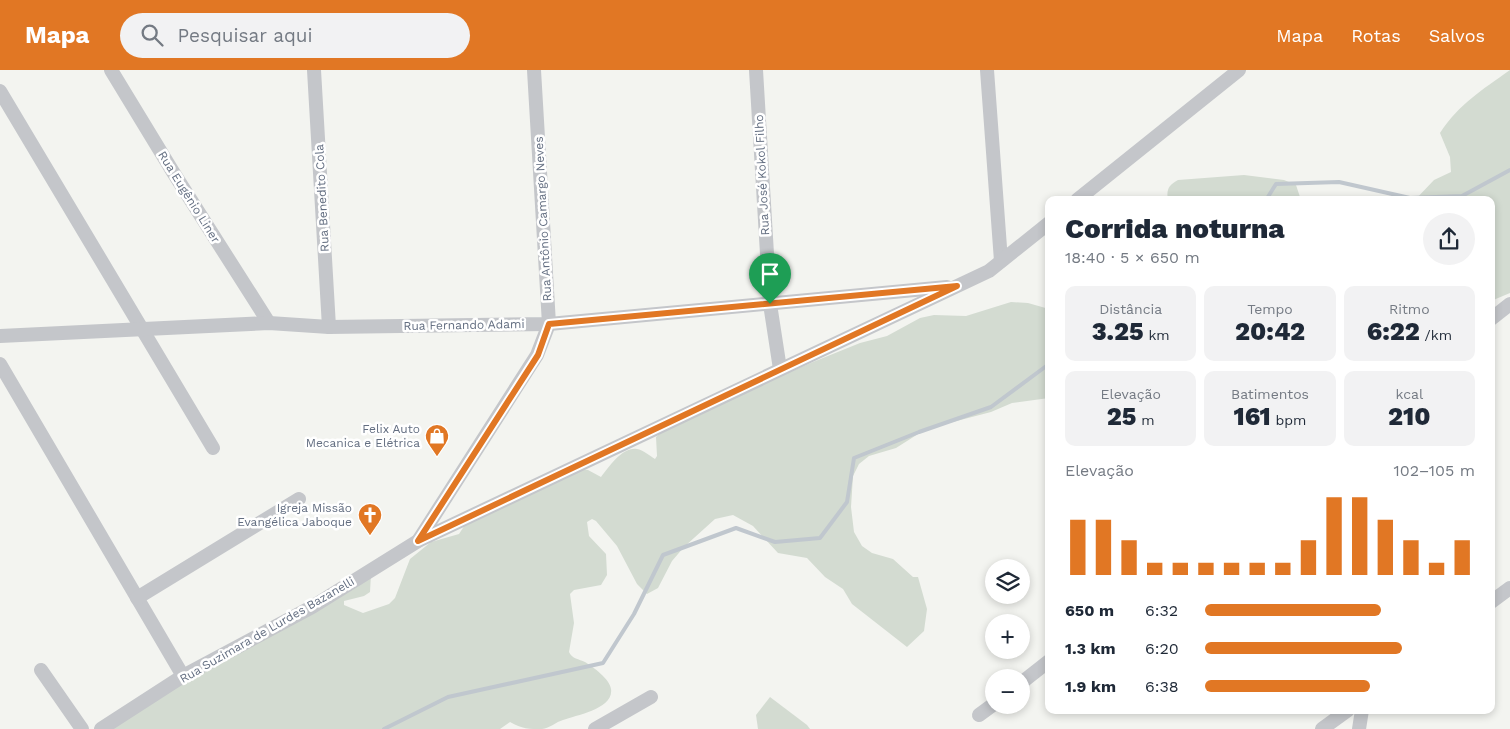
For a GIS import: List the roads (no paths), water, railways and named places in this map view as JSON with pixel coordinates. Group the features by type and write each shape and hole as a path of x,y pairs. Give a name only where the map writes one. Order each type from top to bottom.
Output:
{"street":[{"name":"Rua Eugênio Liner","path":"111,70 269,323"},
{"name":"Rua Benedito Cola","path":"314,70 329,327"},
{"name":"Rua Antônio Camargo Neves","path":"418,541 538,355 549,324 534,70"},
{"name":"Rua José Kokol Filho","path":"756,70 770,304 780,369"},
{"path":"987,70 1001,261"},
{"path":"1083,196 1239,70"},
{"path":"0,91 213,448"},
{"name":"Rua Suzimara de Lurdes Bazanelli","path":"101,729 184,676 312,607 418,541 989,271 1045,226"},
{"name":"Rua Fernando Adami","path":"0,336 269,323 329,327 549,324 957,286"},
{"path":"1495,317 1510,304"},
{"path":"0,364 184,676"},
{"path":"137,598 298,499"},
{"path":"1495,599 1510,588"},
{"path":"1030,676 1045,665"},
{"path":"41,670 82,729"},
{"path":"603,727 651,696"},
{"path":"979,715 985,711"},
{"path":"1322,729 1343,714"},
{"path":"1359,729 1361,714"}],"waterway":[{"path":"1462,196 1510,170"},
{"path":"1268,196 1276,184 1339,182 1401,196"},
{"path":"384,729 448,697 603,663 634,614 663,555 736,528 775,542 820,538 847,502 854,458 919,432 991,407 1045,367"}],"place":[{"name":"Felix Auto Mecanica e Elétrica","path":"437,457"},
{"name":"Igreja Missão Evangélica Jaboque","path":"370,536"}]}
